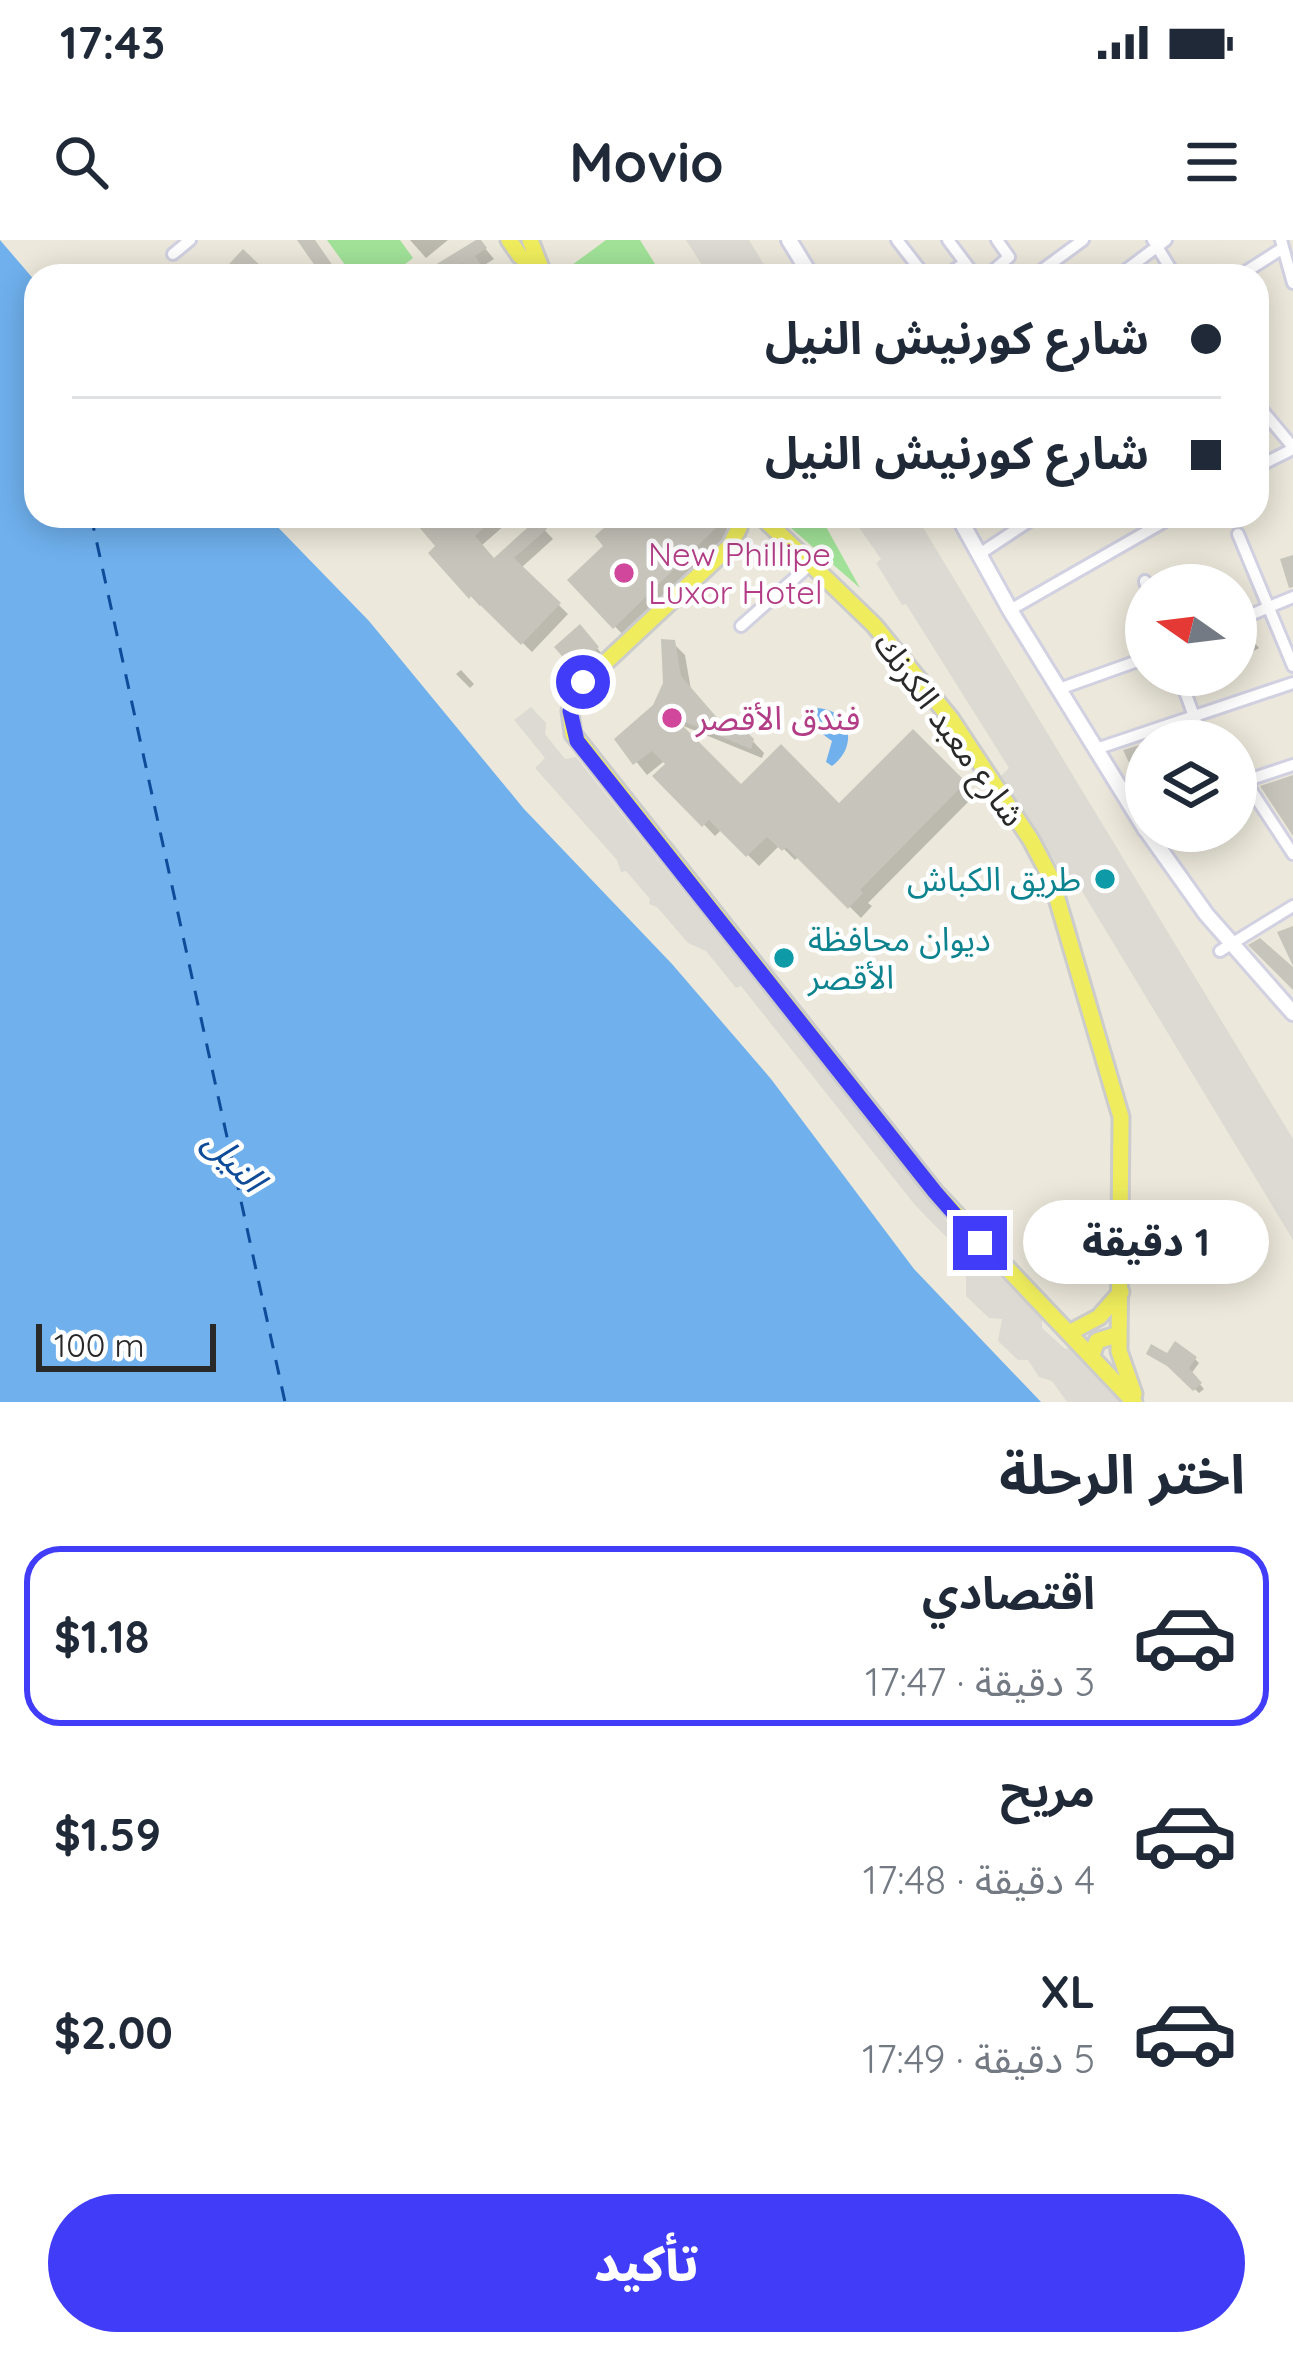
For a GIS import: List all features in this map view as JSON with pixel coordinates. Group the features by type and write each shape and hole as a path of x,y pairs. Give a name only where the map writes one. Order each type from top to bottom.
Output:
{"main road":[{"path":"509,240 528,264"},
{"path":"730,546 740,528"},
{"path":"964,528 1125,794"},
{"path":"776,530 754,533 730,546 583,682 570,711 577,741 935,1192 1136,1402"},
{"name":"شارع معبد الكرنك","path":"776,530 874,626 951,719 1051,878 1121,1118 1119,1334 1121,1363 1136,1402"},
{"path":"1162,852 1226,947 1293,1013"},
{"path":"1070,1334 1099,1317 1121,1292"},
{"path":"1091,1357 1102,1337 1119,1334"}],"street":[{"path":"173,254 190,240"},
{"path":"897,240 916,264"},
{"path":"948,240 965,263"},
{"path":"997,240 1009,257 1001,264"},
{"path":"1050,264 1083,240"},
{"path":"1132,264 1158,242"},
{"path":"1255,264 1282,244 1293,283"},
{"path":"1269,419 1293,448"},
{"path":"978,555 1019,528"},
{"path":"1010,610 1153,528"},
{"path":"1238,534 1293,666"},
{"path":"741,626 812,563"},
{"path":"1257,612 1293,598"},
{"path":"1059,689 1125,665"},
{"path":"1096,749 1293,683"},
{"path":"1186,696 1194,718"},
{"path":"1257,777 1293,765"},
{"path":"1257,804 1293,854"},
{"path":"1226,947 1293,906"}],"green space":[{"path":"327,240 400,240 413,258 405,264 344,264"},
{"path":"606,240 640,240 655,264 573,264"},
{"path":"791,528 827,528 860,588"}],"shaded area":[{"path":"686,240 749,240 764,264 701,264"},
{"name":"طريق الكباش","path":"859,528 923,528 1293,1139 1293,1240 1074,878 1067,881 1001,776 1009,768 876,563 881,559"},
{"path":"531,707 546,723 545,734 565,759 576,757 953,1229 1042,1317 1042,1328 1065,1349 1071,1348 1121,1402 1067,1402 1052,1381 1039,1377 1028,1360 1018,1360 998,1341 1002,1319 989,1318 966,1296 966,1275 959,1260 964,1255 915,1205 741,986 736,988 706,951 688,943 649,904 650,899 626,871 621,872 617,860 535,768 545,758 514,720"}],"water":[{"name":"النيل","path":"0,240 24,268 24,528 279,528 369,621 524,809 672,964 771,1079 914,1269 1041,1402 0,1402"},
{"path":"818,708 838,716 848,731 846,749 832,766 826,762 832,741 810,725 811,713"}],"building":[{"path":"297,240 315,240 332,264 314,264"},
{"path":"476,240 487,248 475,256 481,264 437,264"},
{"path":"243,249 259,264 229,264"},
{"path":"420,528 483,528 475,536 494,558 527,528 546,528 514,558 561,603 521,645 471,596 469,599 428,553 435,546"},
{"name":"New Phillipe Luxor Hotel","path":"604,528 716,528 613,629 567,580 603,546 595,536"},
{"path":"1293,555 1293,587 1289,588 1280,559"},
{"path":"580,624 599,647 575,671 554,647"},
{"path":"661,639 675,640 681,676 719,720 744,729 754,739 751,749 675,718 741,784 781,744 839,803 913,729 966,782 860,890 863,893 848,909 786,847 782,851 767,837 746,857 709,820 702,827 652,776 665,764 652,751 633,765 614,739 653,705 663,683"},
{"path":"1293,775 1293,836 1260,786"},
{"path":"1293,926 1293,966 1277,932"},
{"path":"1260,938 1293,967 1293,990 1248,945"},
{"path":"1175,1341 1197,1357 1189,1368 1202,1383 1193,1391 1146,1354 1151,1344 1167,1353"}],"ferry route":[{"path":"94,528 285,1402"}],"place":[{"name":"New Phillipe Luxor Hotel","path":"624,573"},
{"name":"فندق الأقصر","path":"672,718"},
{"name":"طريق الكباش","path":"1105,879"},
{"name":"ديوان محافظة الأقصر","path":"784,958"}],"route":[{"path":"583,682 574,695 569,719 577,741 980,1243"}]}
